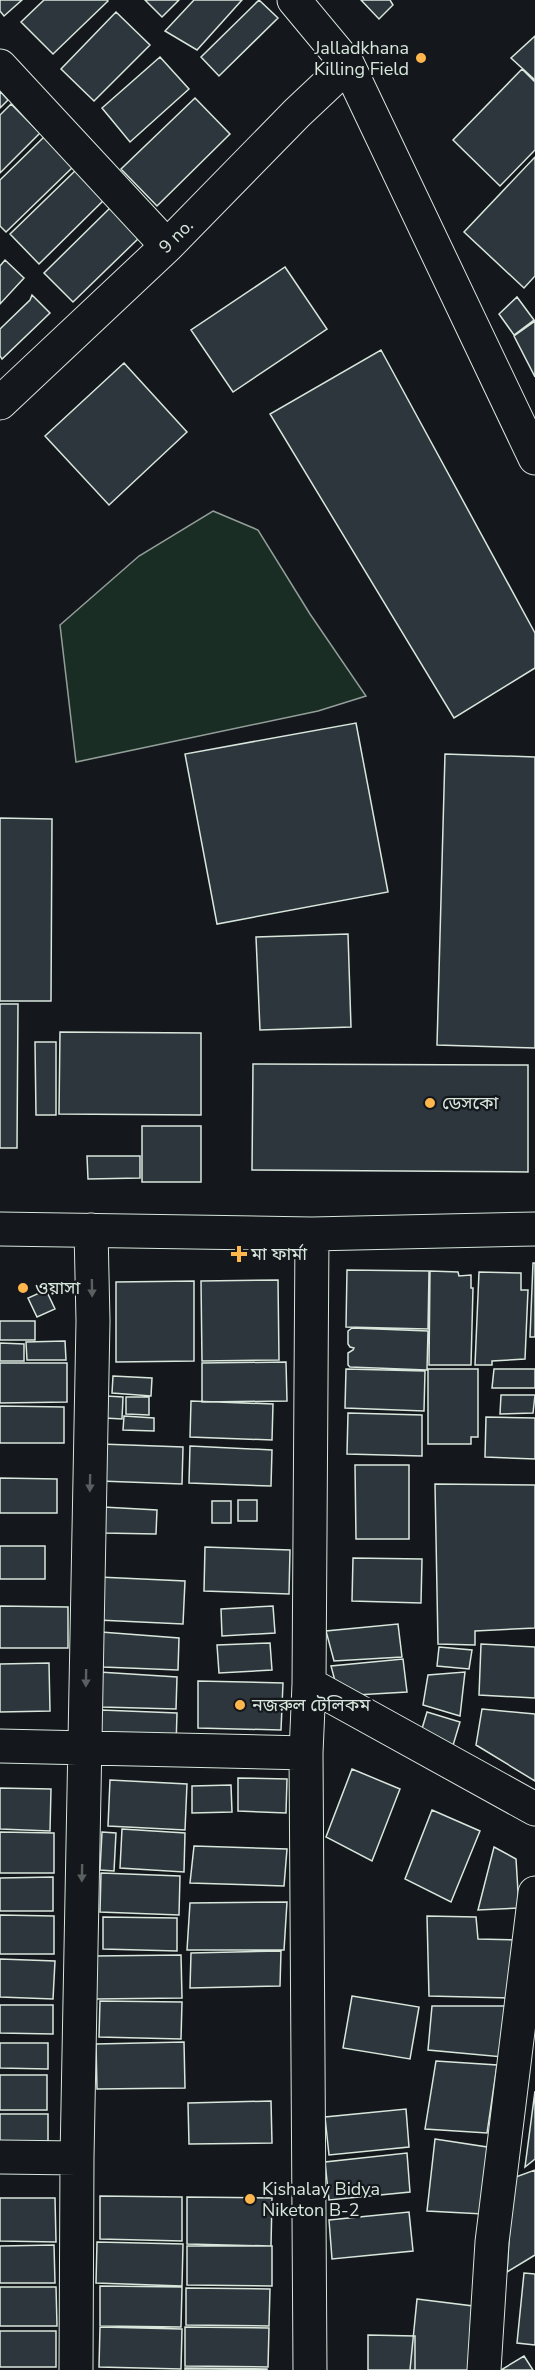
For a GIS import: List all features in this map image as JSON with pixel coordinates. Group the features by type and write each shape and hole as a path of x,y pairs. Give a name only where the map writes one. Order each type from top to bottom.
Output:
{"street":[{"path":"294,0 348,65 535,458"},
{"name":"9 no.","path":"2,398 167,246 297,113 348,65"},
{"path":"0,66 167,246"},
{"path":"0,1229 312,1234 535,1229"},
{"path":"76,2370 77,2158 93,1321 91,1230"},
{"path":"310,2370 306,1753 309,1684 312,1234"},
{"path":"309,1684 535,1809"},
{"path":"0,1746 306,1753"},
{"path":"484,2370 492,2242 535,1893"},
{"path":"0,2157 77,2158"}],"green space":[{"path":"213,511 258,530 310,614 366,696 318,711 76,762 60,625 139,556"}],"building":[{"path":"0,0 22,0 4,16 0,11"},
{"path":"44,0 108,1 53,54 21,22"},
{"path":"145,0 179,0 162,17"},
{"path":"194,0 242,0 197,50 165,31"},
{"path":"259,0 278,18 219,76 201,57"},
{"path":"361,0 390,0 393,5 379,19"},
{"path":"116,12 150,45 94,101 61,69"},
{"path":"535,36 535,80 511,58"},
{"path":"160,57 189,89 130,142 102,108"},
{"path":"522,69 535,82 535,150 500,186 453,140"},
{"path":"0,91 8,100 0,108"},
{"path":"195,98 230,134 157,206 121,169"},
{"path":"11,104 40,133 0,173 0,115"},
{"path":"45,136 74,166 6,232 0,226 0,180"},
{"path":"535,157 535,276 524,288 464,232"},
{"path":"78,168 106,198 39,264 10,234"},
{"path":"111,207 141,236 73,302 44,273"},
{"path":"5,260 24,278 0,304 0,266"},
{"path":"285,267 327,329 233,392 191,330"},
{"path":"32,295 50,313 2,359 0,329 30,300"},
{"path":"517,297 534,320 514,335 499,314"},
{"path":"535,321 535,377 514,336"},
{"path":"381,350 535,633 535,668 454,718 270,414"},
{"path":"124,363 187,432 109,505 45,436"},
{"path":"356,723 388,892 217,924 185,754"},
{"path":"445,754 535,757 535,1048 437,1045"},
{"path":"0,818 52,819 51,1001 0,1001"},
{"path":"348,934 351,1027 260,1030 256,937"},
{"path":"0,1004 18,1004 17,1148 0,1148"},
{"path":"60,1032 201,1033 201,1115 59,1114"},
{"path":"35,1042 56,1042 56,1115 36,1115"},
{"path":"253,1064 528,1065 528,1172 252,1170"},
{"path":"142,1126 201,1126 201,1182 142,1182"},
{"path":"87,1156 140,1156 140,1178 88,1179"},
{"path":"533,1263 535,1263 535,1337 530,1337"},
{"path":"347,1270 429,1271 428,1329 346,1327"},
{"path":"430,1271 458,1272 459,1276 471,1275 471,1288 473,1288 471,1365 429,1365"},
{"path":"479,1272 521,1273 521,1290 528,1290 525,1359 492,1361 492,1365 475,1365"},
{"path":"278,1280 279,1360 202,1361 201,1281"},
{"path":"194,1281 194,1361 116,1362 116,1282"},
{"path":"46,1290 55,1309 37,1317 28,1298"},
{"path":"0,1321 35,1321 35,1340 0,1340"},
{"path":"352,1328 428,1331 427,1370 350,1367 348,1353 354,1348 348,1344 348,1331"},
{"path":"65,1341 66,1360 27,1360 26,1342"},
{"path":"0,1343 24,1344 24,1361 0,1361"},
{"path":"286,1362 287,1401 202,1402 202,1363"},
{"path":"0,1363 67,1363 67,1402 0,1403"},
{"path":"346,1369 425,1371 424,1411 345,1408"},
{"path":"428,1369 478,1369 478,1437 471,1437 471,1444 428,1444"},
{"path":"494,1369 535,1369 535,1388 492,1388"},
{"path":"113,1376 152,1378 151,1396 112,1393"},
{"path":"501,1395 535,1395 533,1413 500,1414"},
{"path":"106,1396 123,1397 122,1419 105,1418"},
{"path":"126,1397 149,1397 149,1415 126,1414"},
{"path":"191,1401 273,1404 272,1440 190,1437"},
{"path":"0,1406 64,1407 64,1443 0,1443"},
{"path":"348,1413 422,1415 422,1456 347,1454"},
{"path":"124,1416 154,1418 154,1431 123,1430"},
{"path":"486,1417 535,1418 535,1459 485,1457"},
{"path":"101,1444 183,1447 182,1484 100,1481"},
{"path":"190,1446 272,1450 271,1486 189,1483"},
{"path":"355,1465 409,1465 409,1539 356,1539"},
{"path":"0,1478 57,1479 57,1513 0,1513"},
{"path":"435,1484 535,1485 535,1628 475,1631 475,1645 438,1644"},
{"path":"238,1500 257,1500 257,1521 238,1521"},
{"path":"212,1501 231,1501 231,1523 212,1523"},
{"path":"103,1507 157,1510 156,1534 103,1533"},
{"path":"0,1546 45,1546 45,1579 0,1579"},
{"path":"205,1547 290,1550 289,1594 204,1591"},
{"path":"353,1558 422,1559 421,1603 352,1601"},
{"path":"99,1577 185,1581 183,1624 98,1620"},
{"path":"0,1606 68,1607 68,1648 0,1648"},
{"path":"273,1606 275,1633 222,1636 221,1609"},
{"path":"398,1624 402,1657 334,1661 326,1631"},
{"path":"101,1632 179,1638 178,1670 103,1667"},
{"path":"270,1643 272,1670 219,1673 217,1645"},
{"path":"481,1644 535,1647 535,1698 479,1695"},
{"path":"439,1647 472,1650 469,1669 437,1666"},
{"path":"403,1659 407,1692 339,1696 331,1666"},
{"path":"49,1663 50,1711 0,1712 0,1664"},
{"path":"99,1672 177,1677 176,1709 101,1707"},
{"path":"465,1672 460,1716 423,1705 428,1675"},
{"name":"নজরুল টেলিকম","path":"198,1681 283,1683 281,1730 198,1728"},
{"path":"482,1709 535,1714 535,1781 476,1745"},
{"path":"101,1710 177,1713 176,1746 100,1743"},
{"path":"427,1712 460,1722 451,1752 418,1742"},
{"path":"352,1769 400,1789 372,1861 326,1837"},
{"path":"238,1778 287,1779 286,1813 238,1811"},
{"path":"110,1780 187,1784 185,1830 108,1826"},
{"path":"231,1785 232,1812 192,1813 192,1786"},
{"path":"0,1788 51,1789 50,1831 0,1829"},
{"path":"432,1810 480,1831 451,1902 405,1879"},
{"path":"122,1829 185,1833 184,1872 120,1868"},
{"path":"0,1832 54,1833 54,1873 0,1873"},
{"path":"102,1832 116,1833 114,1871 100,1870"},
{"path":"194,1846 287,1849 284,1886 190,1883"},
{"path":"494,1847 516,1859 519,1908 478,1910"},
{"path":"101,1873 180,1876 179,1915 100,1912"},
{"path":"53,1877 53,1911 0,1911 0,1878"},
{"path":"287,1902 284,1950 187,1950 190,1903"},
{"path":"0,1915 54,1916 54,1954 0,1954"},
{"path":"427,1916 476,1917 478,1939 518,1940 515,1998 429,1996"},
{"path":"103,1917 177,1918 177,1951 103,1949"},
{"path":"281,1951 280,1986 190,1988 191,1953"},
{"path":"181,1955 182,1998 95,1999 95,1956"},
{"path":"0,1959 55,1961 53,1999 0,1997"},
{"path":"352,1996 419,2007 410,2059 343,2048"},
{"path":"100,2001 182,2002 181,2039 99,2037"},
{"path":"0,2005 53,2005 53,2034 0,2033"},
{"path":"432,2006 505,2006 503,2057 428,2050"},
{"path":"184,2042 185,2088 97,2089 96,2044"},
{"path":"0,2043 48,2043 48,2069 0,2068"},
{"path":"436,2061 497,2065 487,2133 425,2129"},
{"path":"0,2075 47,2075 47,2110 0,2110"},
{"path":"535,2091 535,2159 525,2167"},
{"path":"271,2101 272,2143 189,2144 188,2103"},
{"path":"406,2109 409,2147 329,2155 325,2117"},
{"path":"0,2114 48,2114 48,2144 0,2144"},
{"path":"435,2139 487,2147 483,2214 427,2211"},
{"path":"407,2153 410,2192 329,2200 325,2162"},
{"path":"535,2170 535,2255 507,2272 513,2178"},
{"path":"100,2196 182,2197 182,2241 100,2239"},
{"path":"187,2197 272,2198 271,2246 187,2244"},
{"path":"0,2198 55,2198 56,2242 0,2241"},
{"path":"409,2212 413,2251 332,2259 329,2220"},
{"path":"97,2242 183,2244 182,2286 96,2283"},
{"path":"54,2245 55,2283 0,2283 0,2246"},
{"path":"187,2246 272,2246 272,2286 187,2285"},
{"path":"524,2273 535,2274 535,2345 517,2343"},
{"path":"100,2286 182,2287 181,2327 100,2326"},
{"path":"0,2287 56,2287 57,2326 0,2326"},
{"path":"186,2288 270,2289 269,2326 186,2325"},
{"path":"417,2299 473,2306 468,2370 410,2370"},
{"path":"100,2327 182,2329 181,2369 99,2367"},
{"path":"185,2327 269,2328 268,2367 185,2366"},
{"path":"0,2331 56,2331 56,2367 0,2367"},
{"path":"368,2335 415,2336 415,2370 368,2370"},
{"path":"524,2356 533,2370 501,2370"},
{"path":"185,2368 267,2369 267,2370 185,2370"}],"place":[{"name":"Jalladkhana Killing Field","path":"421,58"},
{"name":"ডেসকো","path":"430,1103"},
{"name":"মা ফার্মা","path":"239,1254"},
{"name":"ওয়াসা","path":"23,1288"},
{"name":"নজরুল টেলিকম","path":"240,1705"},
{"name":"Kishalay Bidya Niketon B-2","path":"250,2199"}]}
